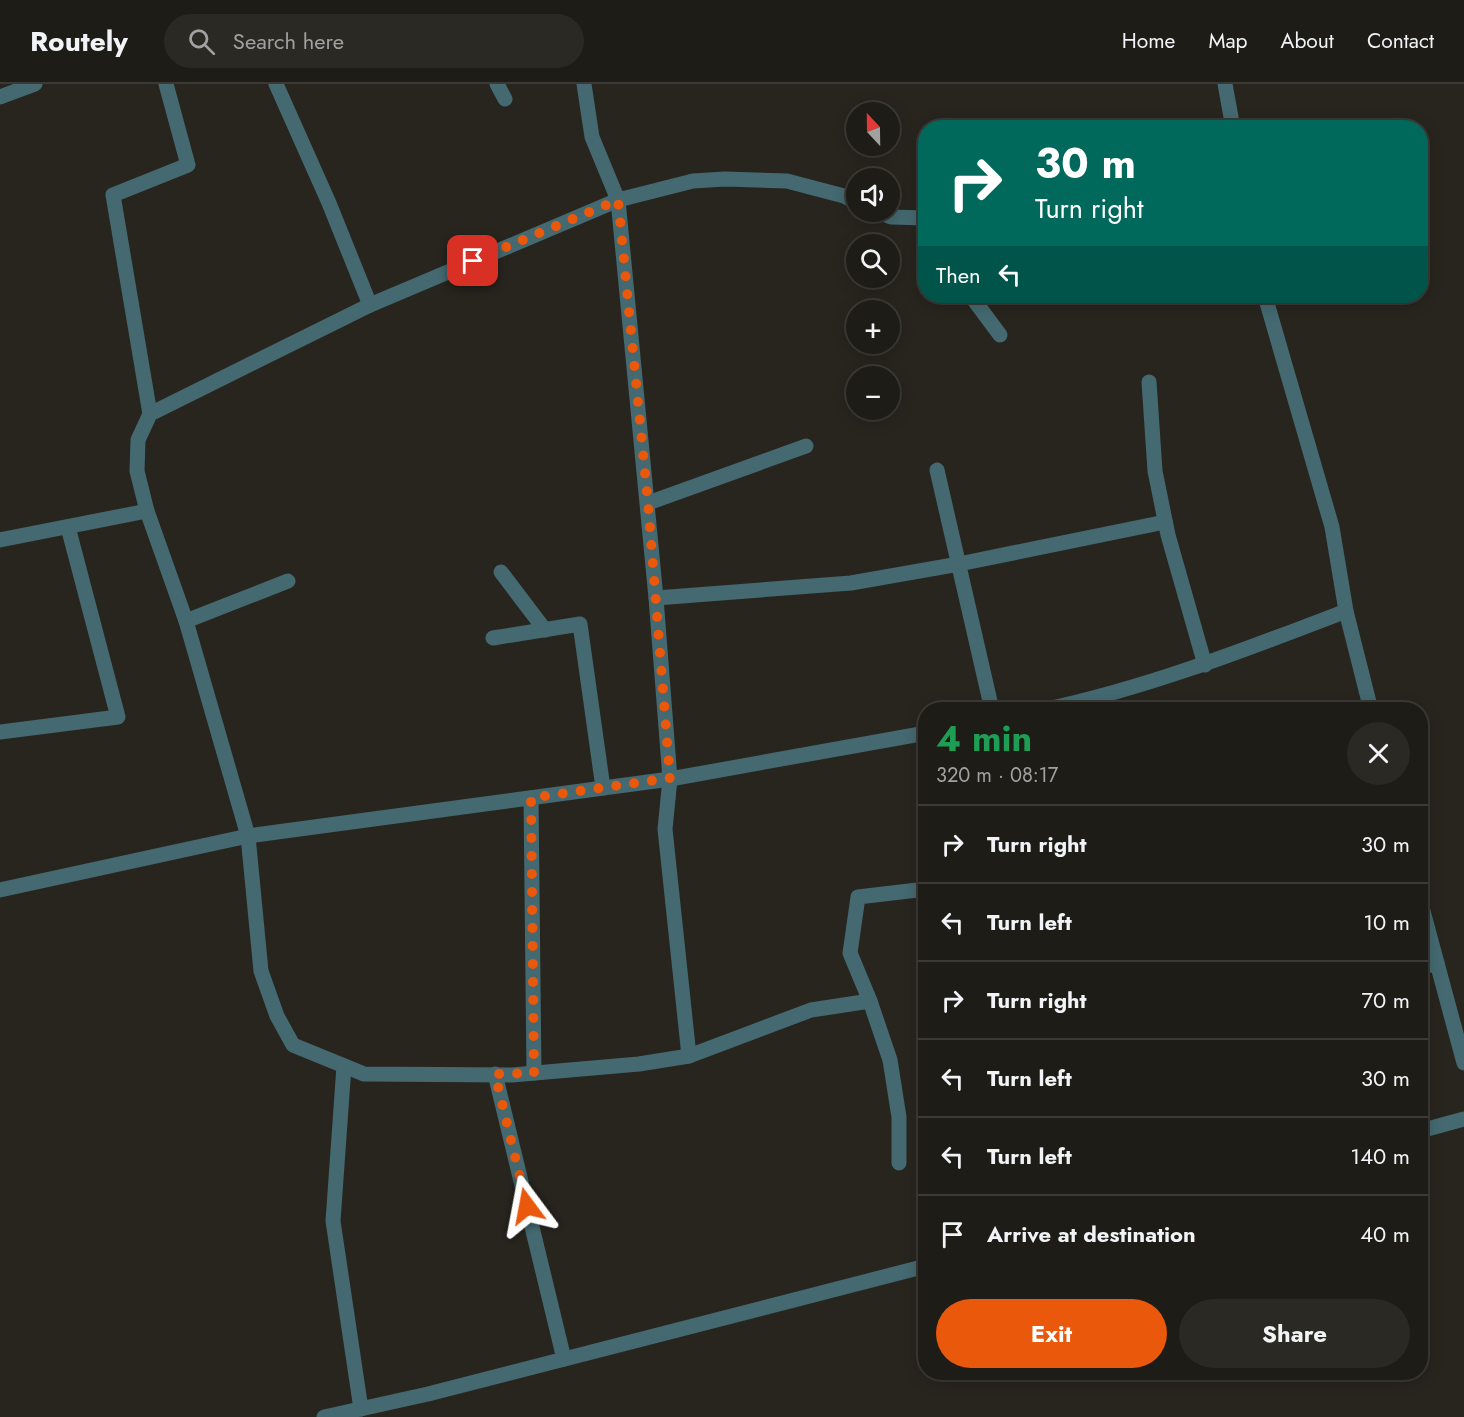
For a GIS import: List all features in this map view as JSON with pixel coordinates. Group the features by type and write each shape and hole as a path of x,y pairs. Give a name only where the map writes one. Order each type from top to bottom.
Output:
{"street":[{"path":"0,97 16,87 35,84"},
{"path":"166,84 188,165 113,195 150,414 138,440 137,471 147,511 186,621 248,836 261,971 277,1016 293,1045 364,1074 534,1073 639,1064 688,1056 811,1010 870,1001"},
{"path":"276,84 329,203 370,304"},
{"path":"498,84 505,99"},
{"path":"584,84 592,137 618,200 656,598 670,778 665,829 688,1056"},
{"path":"1225,84 1232,120"},
{"path":"150,414 370,304 618,200 693,181 725,178 787,181 846,197"},
{"path":"900,217 918,218"},
{"path":"976,303 1000,335"},
{"path":"1267,303 1332,527 1346,611 1369,702"},
{"path":"1149,382 1155,471 1165,522 1205,665"},
{"path":"648,503 806,446"},
{"path":"937,470 990,702"},
{"path":"0,540 147,511"},
{"path":"656,598 850,583 959,564 1165,522"},
{"path":"0,732 118,717 68,527"},
{"path":"501,572 544,630"},
{"path":"186,621 288,581"},
{"path":"1082,702 1205,665 1346,611"},
{"path":"493,638 580,624 603,788"},
{"path":"0,890 248,836 670,778 918,734"},
{"path":"531,798 534,1073"},
{"path":"898,1163 899,1117 890,1060 850,952 858,897 918,890"},
{"path":"1428,930 1464,1063"},
{"path":"1428,966 1437,963"},
{"path":"344,1066 333,1221 361,1409"},
{"path":"495,1074 564,1359"},
{"path":"1428,1129 1464,1119"},
{"path":"324,1417 564,1359 918,1268"}],"route":[{"path":"473,261 618,200 648,503 670,778 531,798 534,1073 495,1074 527,1206"}]}
